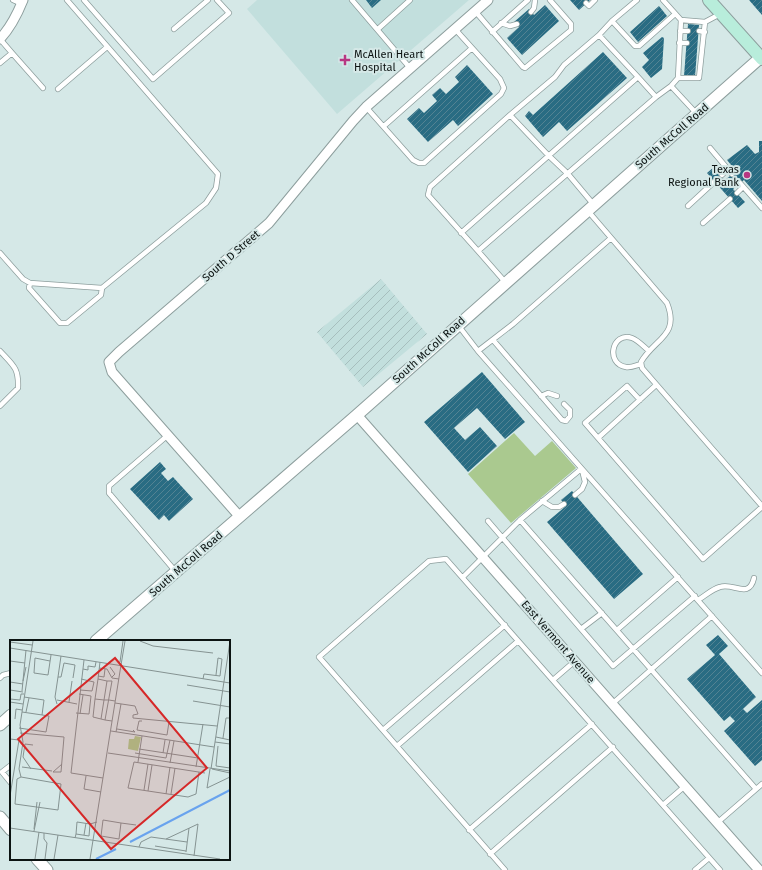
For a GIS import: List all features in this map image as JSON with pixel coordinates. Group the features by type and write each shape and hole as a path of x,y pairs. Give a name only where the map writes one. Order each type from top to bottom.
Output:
{"main road":[{"path":"709,0 762,57"}],"street":[{"name":"South D Street","path":"240,516 112,372 109,362 269,223 366,107 488,0"},
{"path":"0,39 8,30 18,14 19,1"},
{"name":"South McColl Road","path":"97,640 357,415 762,57"},
{"name":"East Vermont Avenue","path":"357,415 759,870"},
{"path":"0,817 10,829"},
{"path":"38,860 47,870"}],"lane":[{"path":"30,283 29,288 60,323 67,323 101,295 102,288 206,203 216,188 218,174 67,0"},
{"path":"84,0 153,79 229,13 217,0"},
{"path":"174,29 208,0"},
{"path":"352,0 410,68"},
{"path":"378,29 410,0"},
{"path":"492,32 528,0"},
{"path":"531,12 534,8 535,0"},
{"path":"475,11 525,68 571,30 571,24 550,0"},
{"path":"586,3 589,6 596,0"},
{"path":"506,283 428,195 430,187 510,115 555,77 564,65 637,0"},
{"path":"664,0 681,20 705,22 721,13"},
{"path":"612,21 635,46 639,46 675,14"},
{"path":"478,251 656,97 671,86 678,78 681,20"},
{"path":"678,78 699,78 698,66 700,53 704,44 705,22"},
{"path":"502,23 510,26 517,24"},
{"path":"366,107 413,160 419,164 424,163 501,94 504,88 500,79 455,28"},
{"path":"680,31 688,31"},
{"path":"699,31 705,32"},
{"path":"599,35 656,97"},
{"path":"0,39 43,88"},
{"path":"680,43 687,43"},
{"path":"698,44 704,44"},
{"path":"58,89 107,47"},
{"path":"384,126 472,48"},
{"path":"0,63 12,53"},
{"path":"679,53 686,53"},
{"path":"679,64 685,64"},
{"path":"461,233 638,77"},
{"path":"671,86 697,114"},
{"path":"510,115 548,156 568,174 611,238 667,303 672,321 665,335 645,355 641,362 642,368 762,506 703,559 585,423 627,386 640,400"},
{"path":"710,148 732,174"},
{"path":"722,175 728,169"},
{"path":"688,206 714,182"},
{"path":"737,193 742,185 762,208"},
{"path":"703,223 730,199"},
{"path":"478,351 513,324 611,238"},
{"path":"0,253 24,279 30,283 102,288"},
{"path":"458,325 478,351 581,469 762,673"},
{"path":"641,364 626,367 618,364 613,358 612,350 615,344 619,339 625,337 632,338 649,351"},
{"path":"493,340 562,420 566,421 570,416 570,410 564,404"},
{"path":"0,351 15,368 18,377 18,388 0,406"},
{"path":"598,438 656,385"},
{"path":"541,396 548,393 557,396"},
{"path":"168,435 109,486 109,493 176,572"},
{"path":"575,495 582,489 585,482 581,469"},
{"path":"463,577 520,520 581,469"},
{"path":"542,501 552,507 559,507 564,504"},
{"path":"520,520 756,789"},
{"path":"488,522 613,666 633,648 697,598 726,585 740,590 747,589 751,586 754,578"},
{"path":"505,870 319,657 429,561 446,559 463,577 720,870"},
{"path":"617,630 678,577"},
{"path":"581,630 602,613"},
{"path":"612,704 712,616"},
{"path":"383,730 504,625"},
{"path":"397,746 518,641"},
{"path":"553,680 575,661"},
{"path":"469,830 592,724"},
{"path":"490,854 613,747"},
{"path":"10,766 2,772 10,781"},
{"path":"717,823 762,784"},
{"path":"663,805 685,786"},
{"path":"695,870 709,858"}],"shaded area":[{"name":"McAllen Heart Hospital","path":"257,0 469,0 337,114 247,9"},
{"path":"381,279 427,334 363,387 317,332"}],"green space":[{"path":"514,433 535,456 552,441 576,468 511,523 468,474"}],"building":[{"path":"366,0 381,0 372,8"},
{"path":"570,0 590,0 579,10"},
{"path":"749,0 762,0 762,15"},
{"path":"545,5 559,21 522,55 507,38 519,27 514,22 529,9 534,15"},
{"path":"659,6 667,16 638,42 630,32"},
{"path":"688,24 699,25 695,77 684,76"},
{"path":"662,37 664,38 662,69 651,78 642,67 649,60 643,53"},
{"path":"603,52 627,78 567,131 559,122 543,137 525,116 529,111 533,115"},
{"path":"467,65 493,94 458,126 453,120 428,142 407,119 419,108 424,113 437,101 432,95 440,88 446,94 459,82 455,77"},
{"name":"Texas Regional Bank","path":"759,141 762,141 762,201 744,180 733,189 745,202 738,208 707,173 714,167 725,180 736,171 727,160 747,145 755,154 759,152"},
{"path":"482,372 525,422 505,439 477,408 454,428 465,440 480,427 497,446 468,472 424,422"},
{"path":"160,462 166,469 161,473 168,481 173,477 193,499 169,521 164,515 159,520 130,489"},
{"path":"572,491 643,574 614,599 547,522 566,506 561,500"},
{"path":"718,635 728,646 719,654 756,697 743,709 747,713 762,700 762,760 755,766 724,731 735,721 730,716 724,721 687,679 715,655 706,645"}],"place":[{"name":"McAllen Heart Hospital","path":"345,60"},
{"name":"Texas Regional Bank","path":"747,175"}]}
